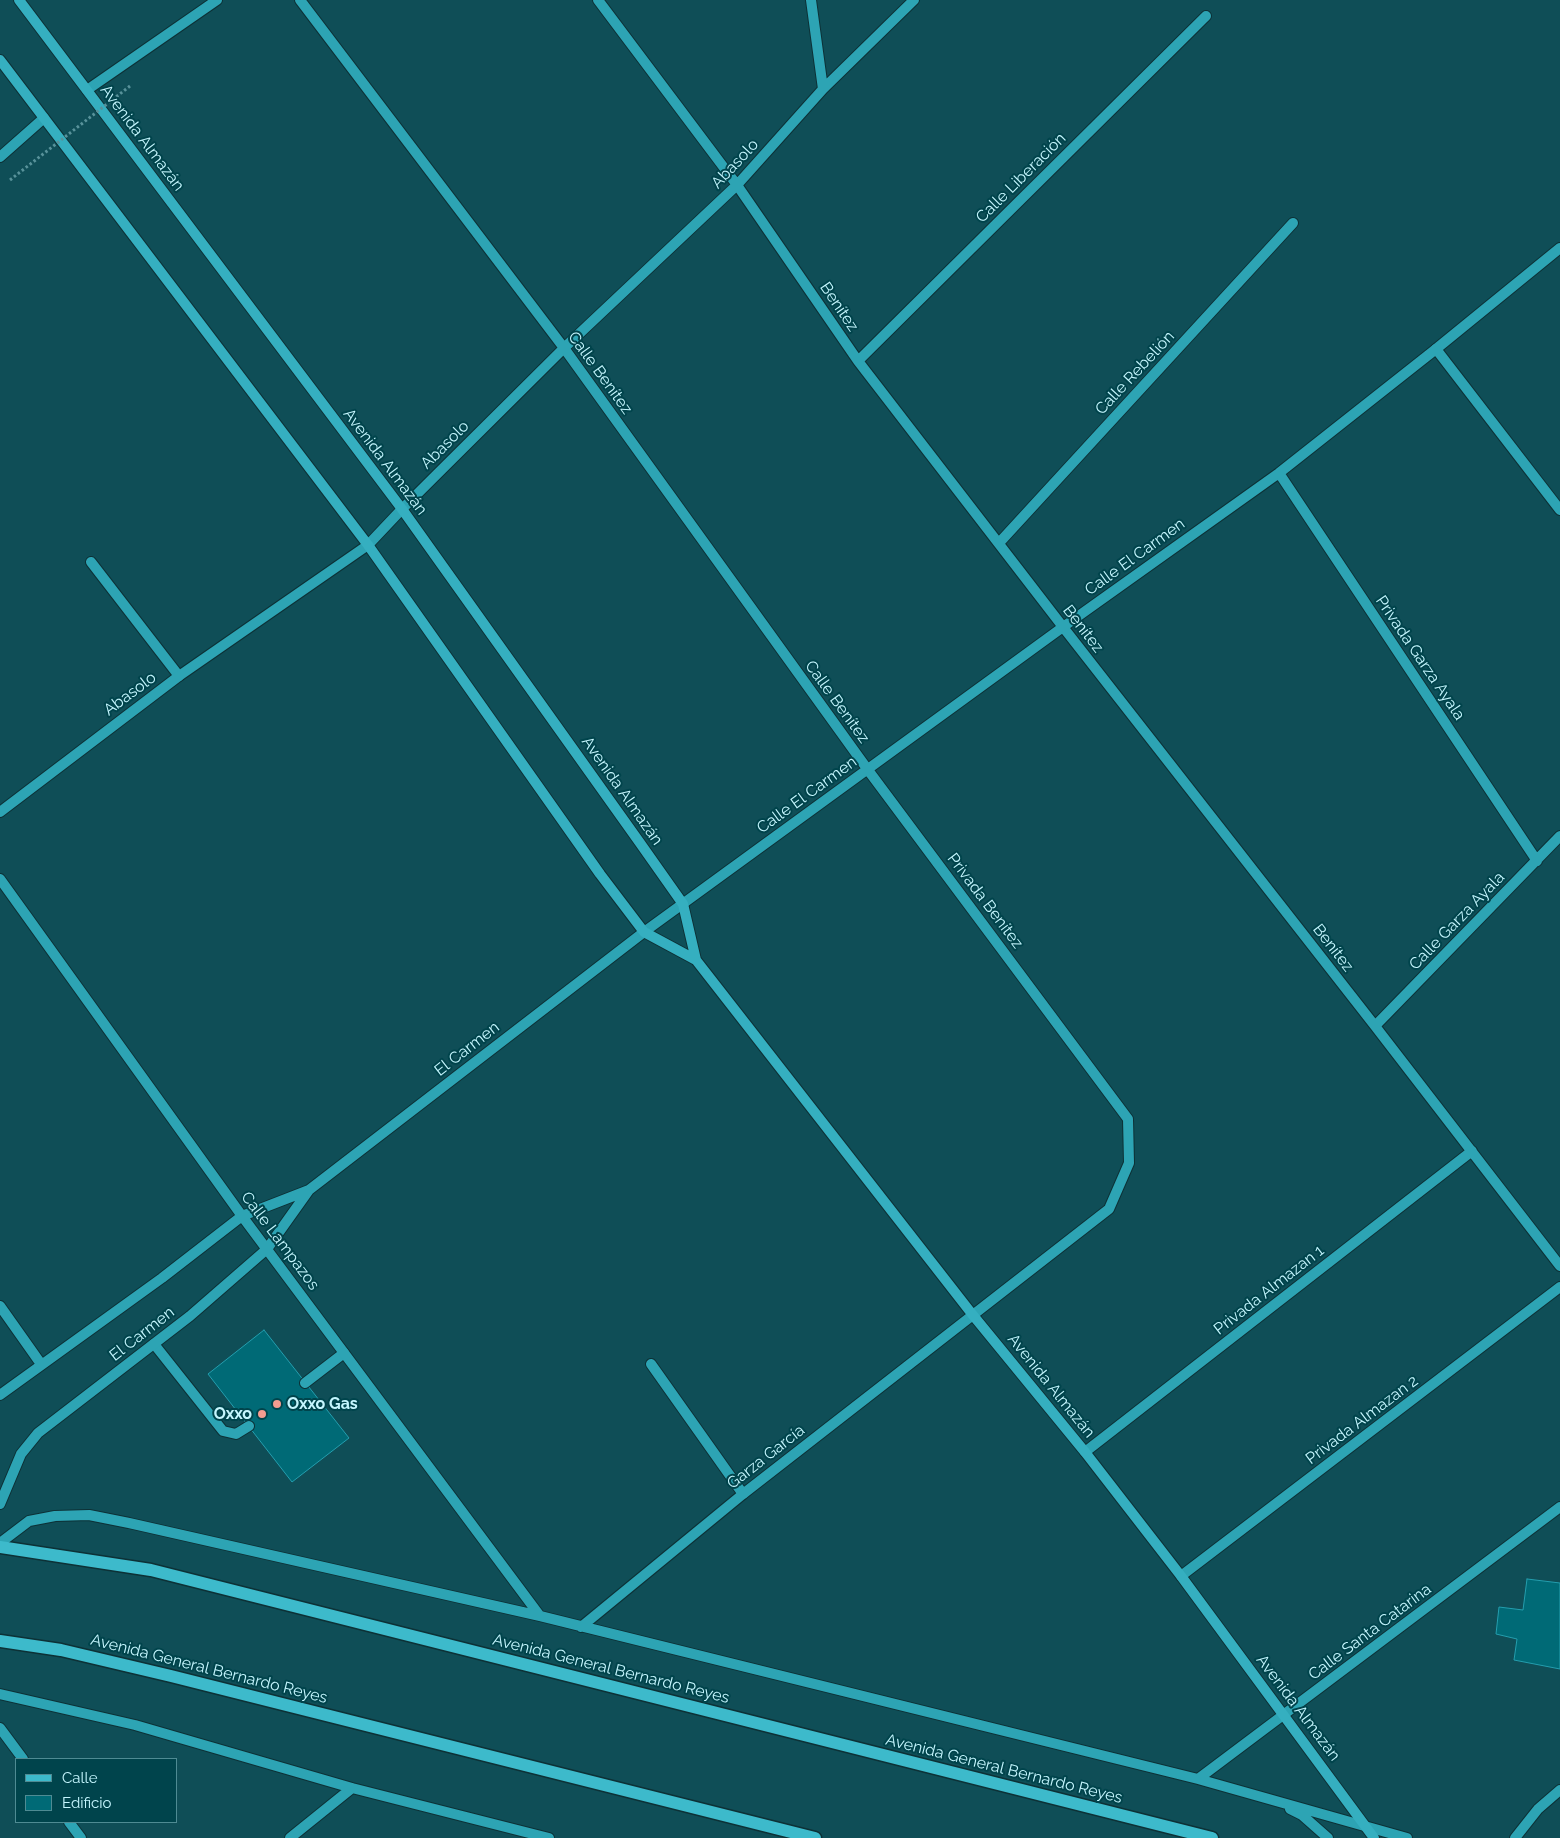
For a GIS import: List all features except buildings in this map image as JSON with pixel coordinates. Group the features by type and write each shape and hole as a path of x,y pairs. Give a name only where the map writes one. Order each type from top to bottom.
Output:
{"main road":[{"name":"Avenida Almazán","path":"19,0 402,509 683,904 696,960"},
{"name":"Avenida Almazán","path":"0,60 368,546 600,874 644,932 696,960 972,1314 1085,1452 1181,1576 1374,1838"},
{"name":"Avenida General Bernardo Reyes","path":"0,1547 151,1570 1212,1838"},
{"name":"Avenida General Bernardo Reyes","path":"0,1641 61,1650 171,1676 816,1838"}],"street":[{"path":"87,90 217,0"},
{"name":"Calle Benítez","path":"300,0 564,348 868,770"},
{"name":"Benítez","path":"598,0 737,185 858,361 1062,627 1375,1026 1560,1266"},
{"path":"811,0 823,89"},
{"name":"Abasolo","path":"0,812 179,676 368,546 402,509 564,348 737,185 823,89 914,0"},
{"name":"Calle Liberación","path":"858,361 1206,16"},
{"path":"0,157 44,118"},
{"name":"Calle Rebelión","path":"999,543 1293,224"},
{"name":"Calle El Carmen","path":"644,932 1062,627 1279,472 1436,349 1560,248"},
{"path":"1436,349 1560,510"},
{"name":"Privada Garza Ayala","path":"1279,472 1537,860"},
{"path":"91,562 179,676"},
{"name":"Privada Benítez","path":"868,770 1128,1118 1129,1163 1109,1209 972,1314"},
{"name":"Calle Garza Ayala","path":"1375,1026 1560,836"},
{"name":"Calle Lampazos","path":"0,879 242,1216 540,1616"},
{"name":"El Carmen","path":"0,1395 162,1278 242,1216 309,1190 644,932"},
{"name":"Privada Almazan 1","path":"1085,1452 1472,1151"},
{"name":"El Carmen","path":"0,1504 21,1454 38,1433 190,1316 267,1249 309,1190"},
{"name":"Privada Almazan 2","path":"1181,1576 1560,1287"},
{"path":"0,1306 41,1364"},
{"name":"Garza García","path":"581,1626 743,1494 972,1314"},
{"path":"154,1344 223,1431 236,1434 248,1426"},
{"path":"305,1383 344,1353"},
{"path":"651,1364 743,1494"},
{"name":"Calle Santa Catarina","path":"1198,1779 1560,1507"},
{"path":"0,1543 29,1521 55,1516 88,1515 129,1523 581,1626 1198,1779 1407,1838"},
{"path":"0,1694 135,1725 352,1788 549,1838"},
{"path":"0,1728 22,1758"},
{"path":"290,1838 352,1788"},
{"path":"1515,1838 1538,1809 1560,1790"},
{"path":"1269,1798 1302,1815 1328,1838"},
{"path":"70,1823 81,1838"}],"path":[{"path":"10,180 130,86"}],"place":[{"name":"Oxxo Gas","path":"277,1404"},
{"name":"Oxxo","path":"262,1414"}]}
